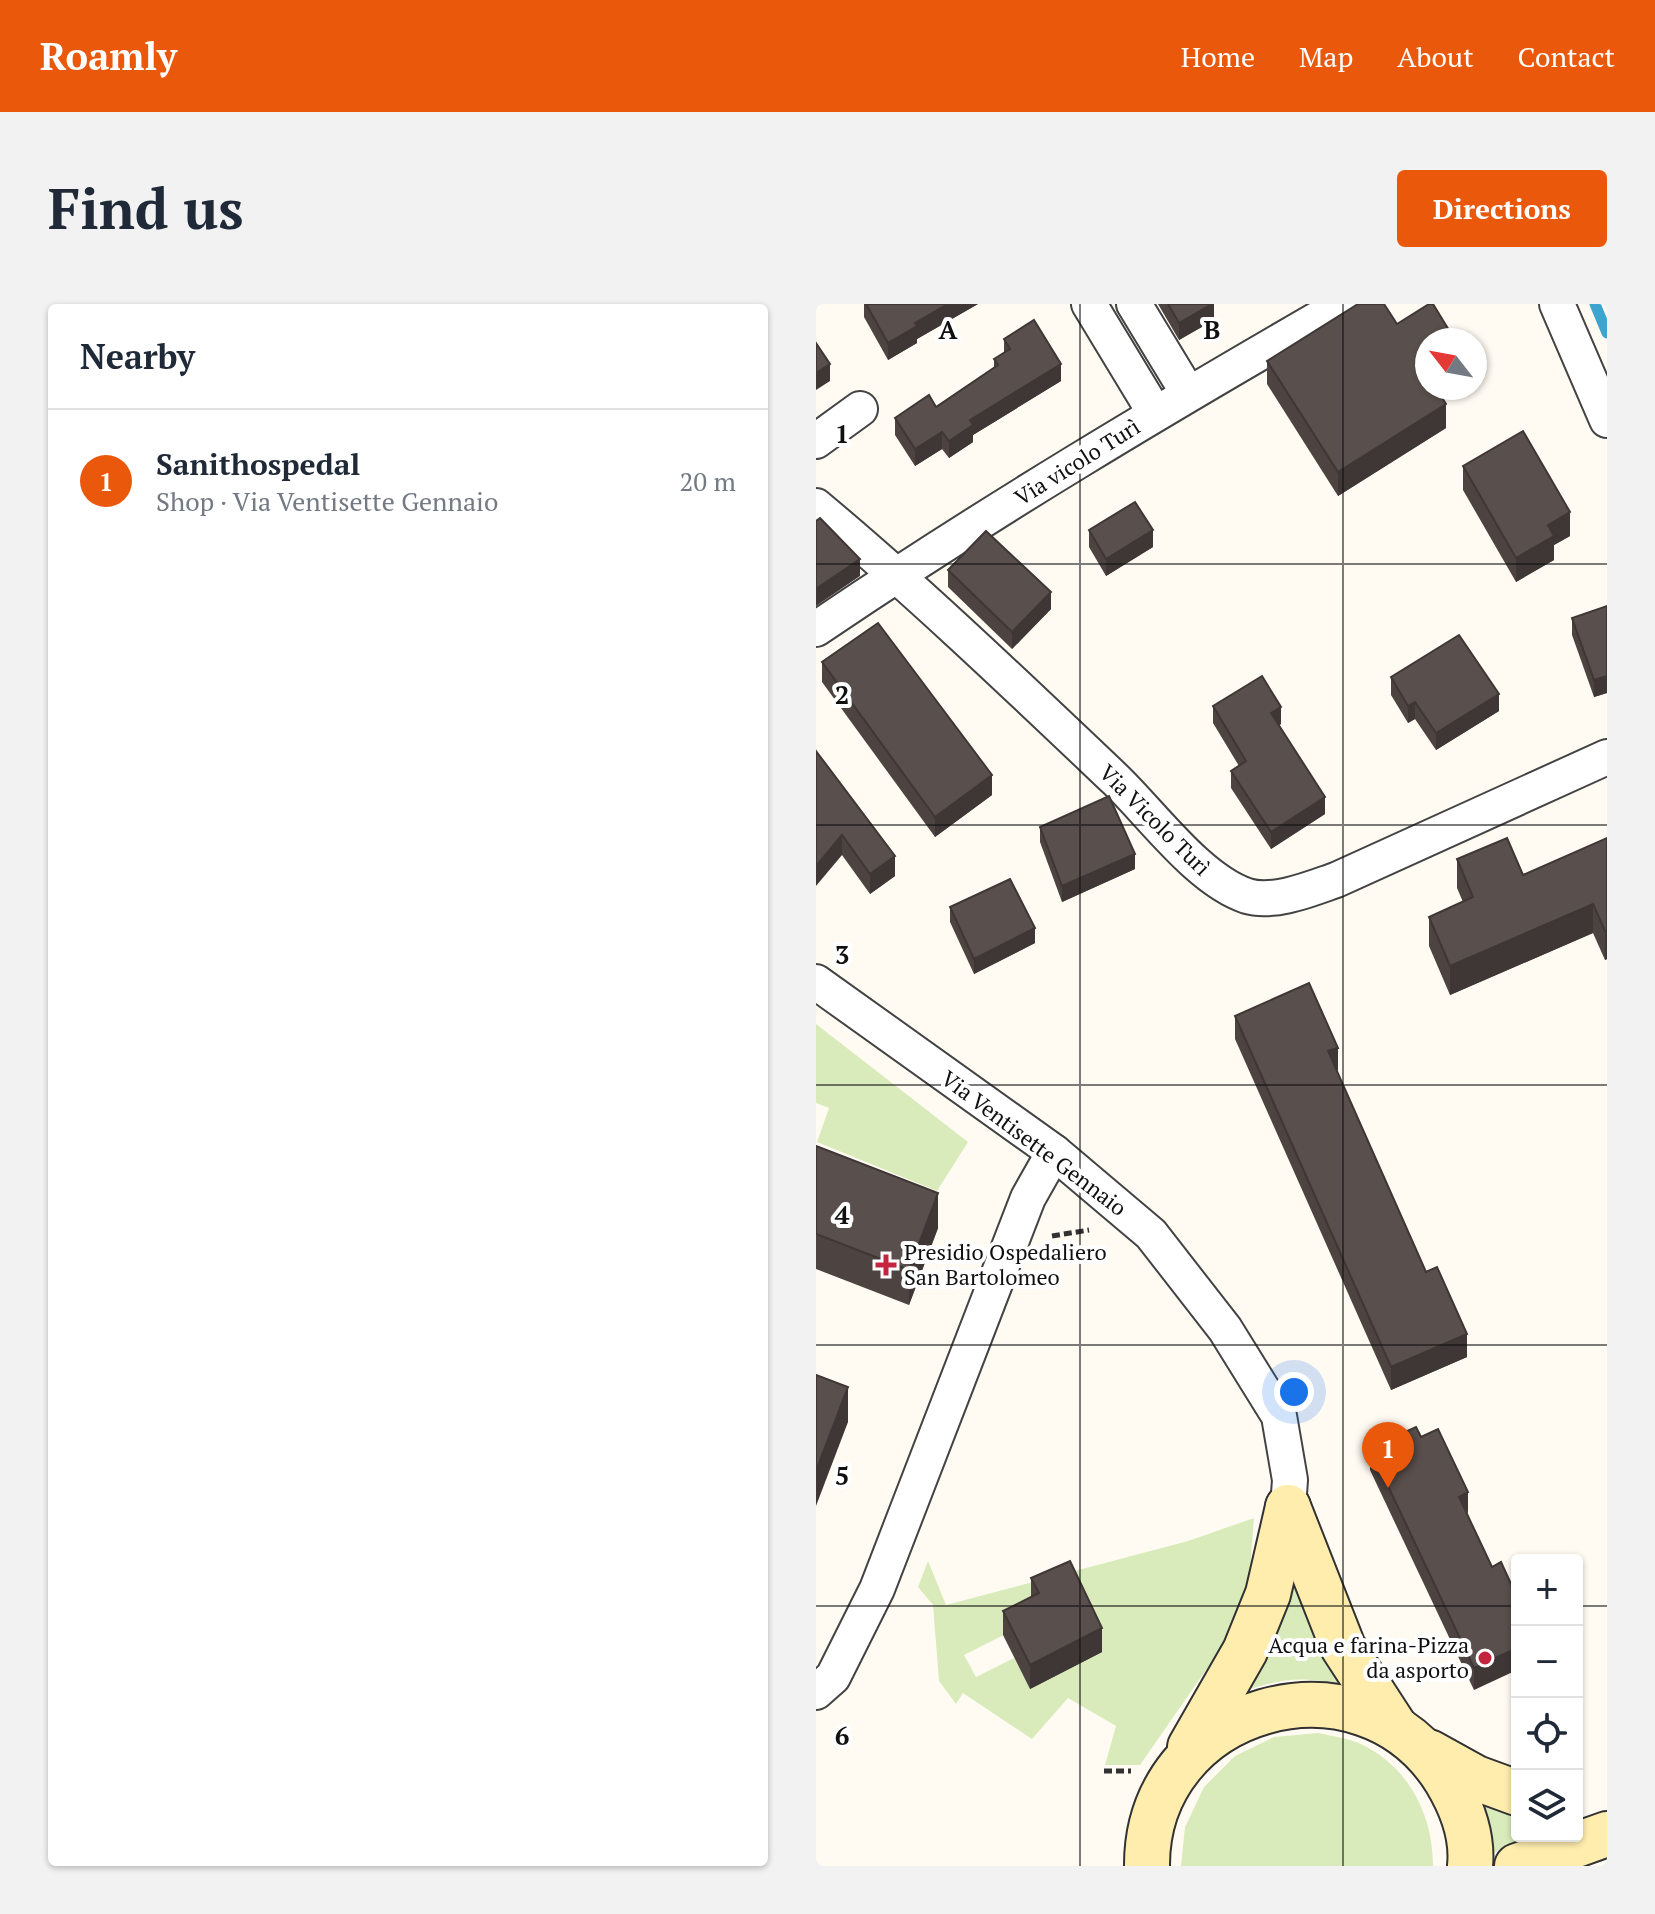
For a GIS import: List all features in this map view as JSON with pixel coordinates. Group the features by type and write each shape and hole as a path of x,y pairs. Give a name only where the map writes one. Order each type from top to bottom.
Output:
{"street":[{"path":"1089,304 1155,413"},
{"path":"1134,304 1188,393"},
{"name":"Via vicolo Turì","path":"816,629 896,575 1155,413 1344,304"},
{"path":"1557,304 1607,420"},
{"path":"816,441 860,409"},
{"name":"Via Vicolo Turì","path":"816,506 896,575 1118,782 1214,879 1249,897 1290,895 1336,880 1607,757"},
{"name":"Via Ventisette Gennaio","path":"816,982 1054,1152 1151,1234 1225,1329 1279,1416 1290,1480 1288,1507 1268,1594 1245,1651 1160,1773"},
{"path":"816,1692 833,1677 877,1589 1028,1198 1054,1152"},
{"name":"Via Ventisette Gennaio","path":"1288,1507 1343,1647 1404,1735"},
{"path":"1147,1866 1147,1848 1160,1773 1208,1738 1251,1714 1299,1703 1349,1708 1404,1735 1476,1778 1511,1791"},
{"path":"1404,1735 1433,1760 1460,1803 1471,1852 1470,1866"},
{"path":"1583,1812 1607,1814"},
{"path":"1517,1866 1607,1834"}],"path":[{"path":"1043,1244 1054,1234 1080,1229 1101,1231"},
{"path":"1104,1771 1160,1773"}],"green space":[{"path":"816,1024 968,1142 937,1191 817,1142 829,1108 816,1103"},
{"path":"1254,1518 1249,1584 1224,1644 1140,1765 1105,1765 1116,1726 1068,1698 1032,1739 963,1693 956,1704 939,1681 933,1605 918,1587 928,1561 946,1605 1188,1541","holes":["1039,1617 1031,1689 1014,1658 976,1677 964,1655"]},
{"path":"1291,1544 1344,1686 1315,1680 1290,1680 1237,1693"},
{"path":"1318,1733 1361,1744 1378,1754 1405,1779 1423,1811 1432,1847 1433,1866 1181,1866 1185,1827 1204,1787 1235,1756 1274,1737"},
{"path":"1480,1797 1511,1809 1511,1842 1517,1842 1489,1855"}],"building":[{"path":"866,304 948,304 888,343"},
{"path":"1168,304 1212,304 1179,323"},
{"path":"1358,304 1384,304 1397,324 1433,304 1448,328 1415,328 1415,400 1444,400 1446,404 1338,472 1267,361"},
{"path":"1034,320 1061,364 970,420 973,425 949,441 942,432 915,449 895,418 929,395 936,407 998,365 994,359 1010,349 1004,339"},
{"path":"816,343 830,364 816,373"},
{"path":"1523,431 1570,512 1548,525 1554,536 1516,558 1463,466"},
{"path":"1135,502 1153,530 1106,559 1089,530"},
{"path":"820,518 860,559 816,589 816,521"},
{"path":"986,531 1051,592 1012,632 948,570"},
{"path":"1607,606 1607,676 1594,680 1572,618"},
{"path":"878,623 992,775 935,817 822,662"},
{"path":"1459,635 1499,694 1436,733 1415,702 1408,706 1391,677"},
{"path":"1262,676 1281,707 1271,713 1325,797 1271,832 1231,771 1246,761 1213,706"},
{"path":"816,751 895,856 870,874 842,835 816,866"},
{"path":"1109,796 1135,854 1062,886 1040,827"},
{"path":"1507,838 1523,875 1607,838 1607,930 1593,904 1450,966 1429,917 1473,897 1457,859"},
{"path":"1010,879 1035,928 974,959 950,907"},
{"path":"1309,983 1338,1048 1328,1051 1426,1272 1437,1267 1467,1334 1391,1367 1235,1016"},
{"path":"816,1146 938,1193 909,1270 816,1234"},
{"path":"816,1375 848,1387 816,1471"},
{"path":"1416,1427 1421,1437 1438,1429 1468,1492 1459,1497 1492,1567 1501,1562 1511,1584 1511,1651 1474,1668 1370,1448"},
{"path":"1070,1561 1102,1628 1030,1665 1003,1611 1039,1593 1031,1578"}],"waterway":[{"path":"1595,304 1607,333"}],"place":[{"name":"Presidio Ospedaliero San Bartolomeo","path":"886,1265"},
{"name":"Sanithospedal","path":"1388,1488"},
{"name":"Acqua e farina-Pizza da asporto","path":"1485,1658"}]}
